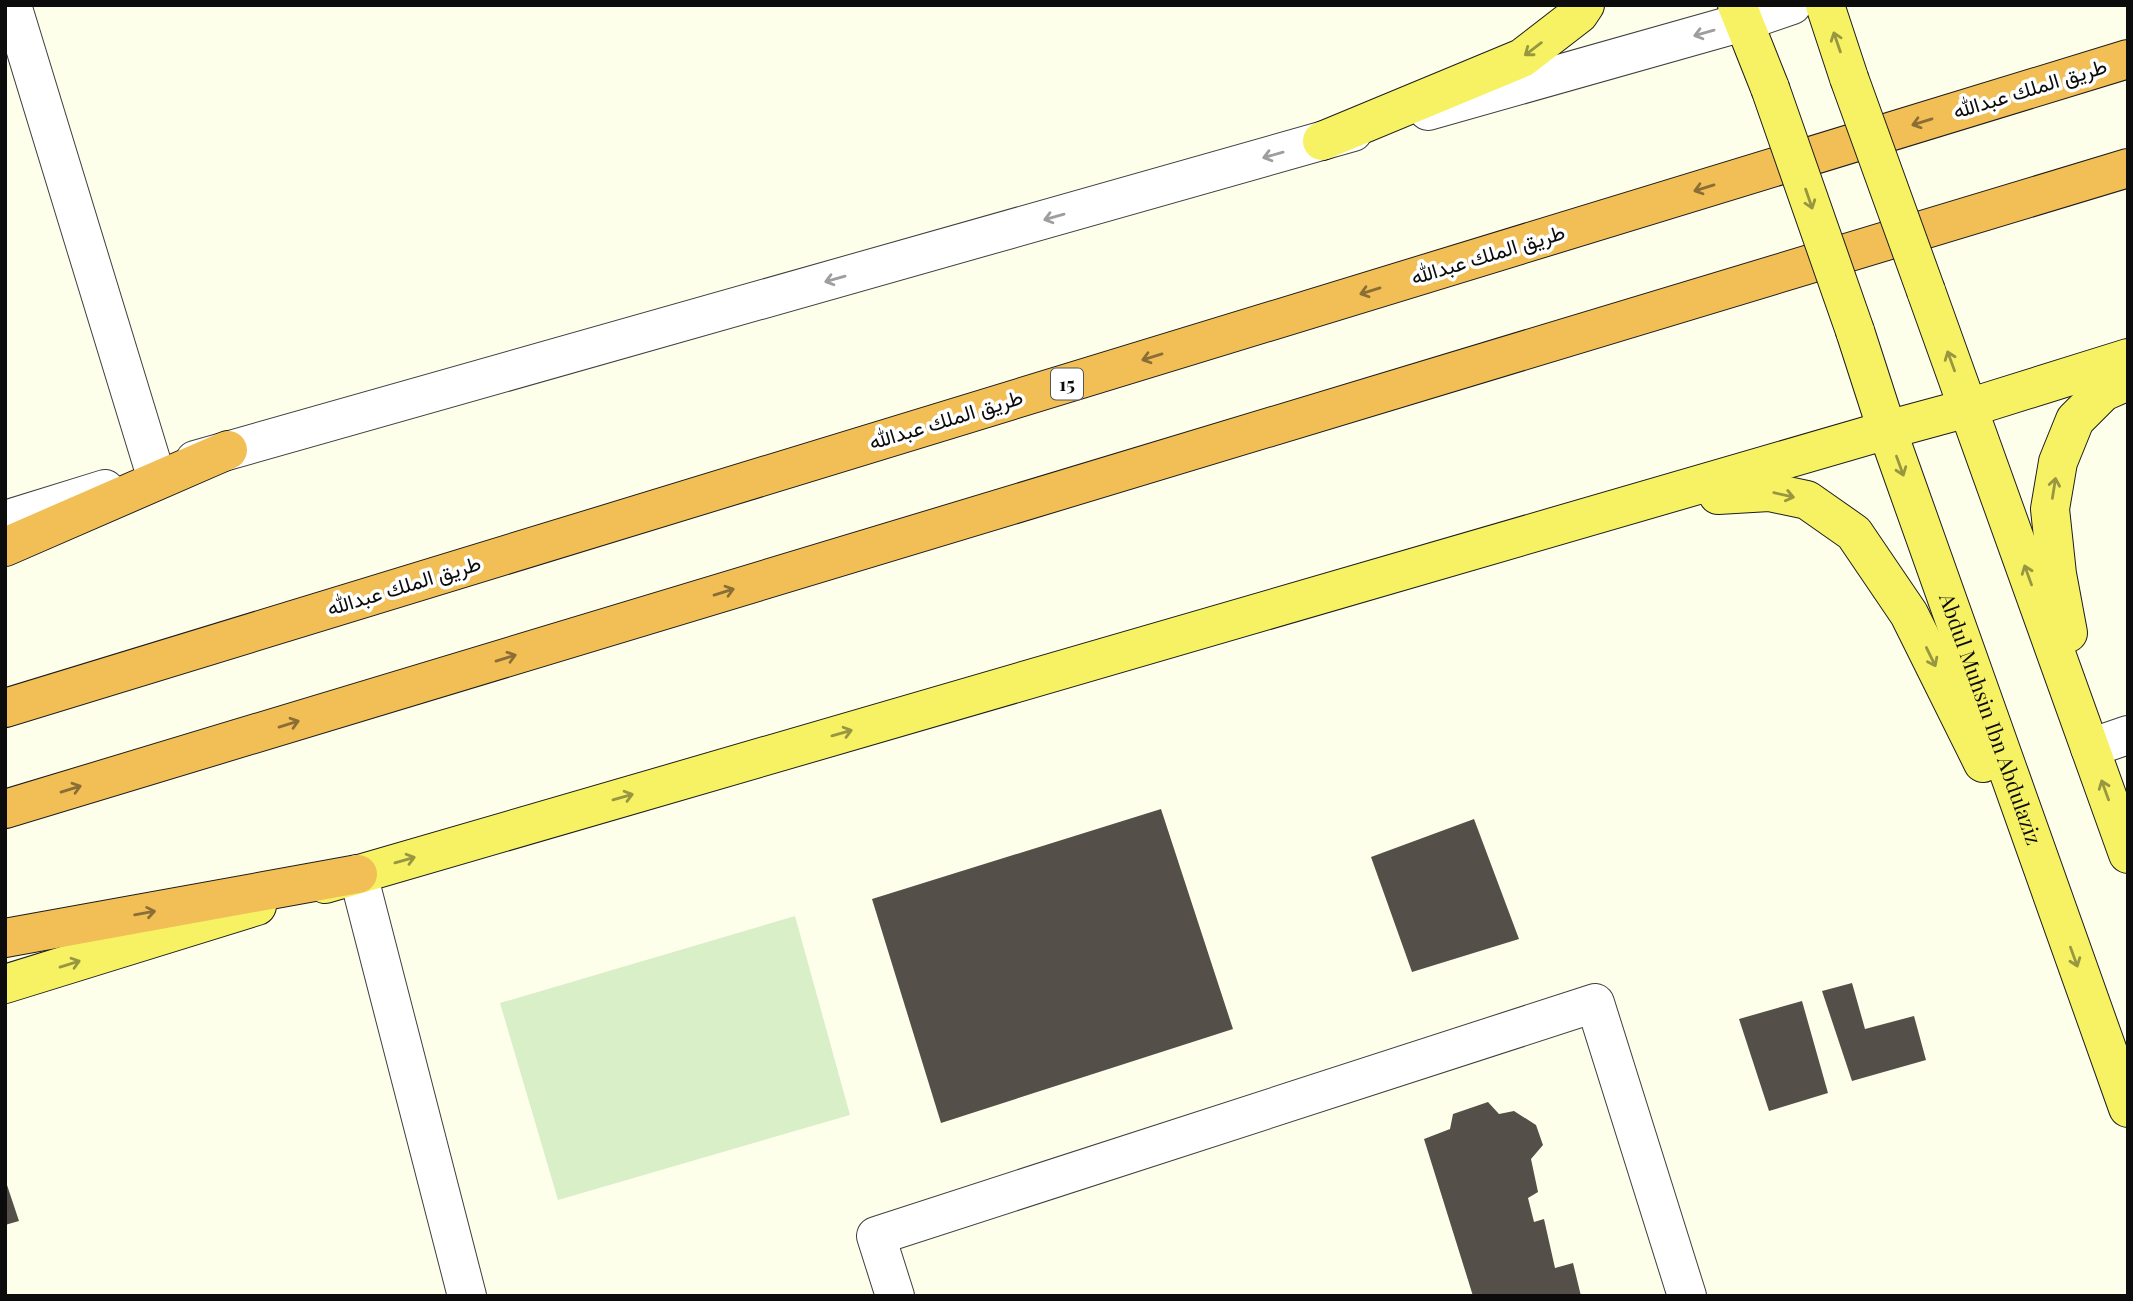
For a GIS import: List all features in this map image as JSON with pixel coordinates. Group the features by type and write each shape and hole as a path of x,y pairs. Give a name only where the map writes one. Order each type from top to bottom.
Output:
{"highway":[{"name":"طريق الملك عبدالله","path":"5,708 2128,59"},
{"path":"5,809 2128,168"},
{"path":"5,547 228,450"},
{"path":"5,938 358,874"}],"main road":[{"path":"1322,141 1522,58 1579,14 1585,5"},
{"path":"1825,5 2128,854"},
{"name":"Abdul Muhsin Ibn Abdulaziz","path":"1740,14 1770,88 1887,429 2128,1108"},
{"path":"5,984 358,874 1887,429 1968,408 2128,358"},
{"path":"2090,748 2057,573 2050,509 2058,462 2075,420 2104,392 2128,381"},
{"path":"1643,501 1769,492 1807,500 1854,533 1909,614 2061,920"}],"street":[{"path":"12,5 155,473"},
{"path":"5,520 228,450 1322,141 1740,14 1792,5"},
{"path":"2090,748 2128,735"},
{"path":"358,874 467,1296"},
{"path":"895,1296 876,1236 1595,1003 1687,1296"}],"green space":[{"path":"795,916 850,1115 558,1200 500,1003"}],"building":[{"path":"1161,809 1233,1029 941,1123 872,899"},
{"path":"1474,819 1519,939 1412,972 1371,857"},
{"path":"1852,983 1865,1029 1914,1016 1926,1060 1852,1081 1822,991"},
{"path":"1802,1001 1828,1093 1769,1111 1739,1019"},
{"path":"1488,1102 1499,1114 1514,1111 1536,1125 1543,1145 1531,1159 1538,1192 1528,1198 1534,1222 1544,1219 1555,1268 1573,1263 1581,1296 1473,1296 1424,1139 1450,1129 1453,1114"},
{"path":"5,1179 19,1221 5,1225"}]}
